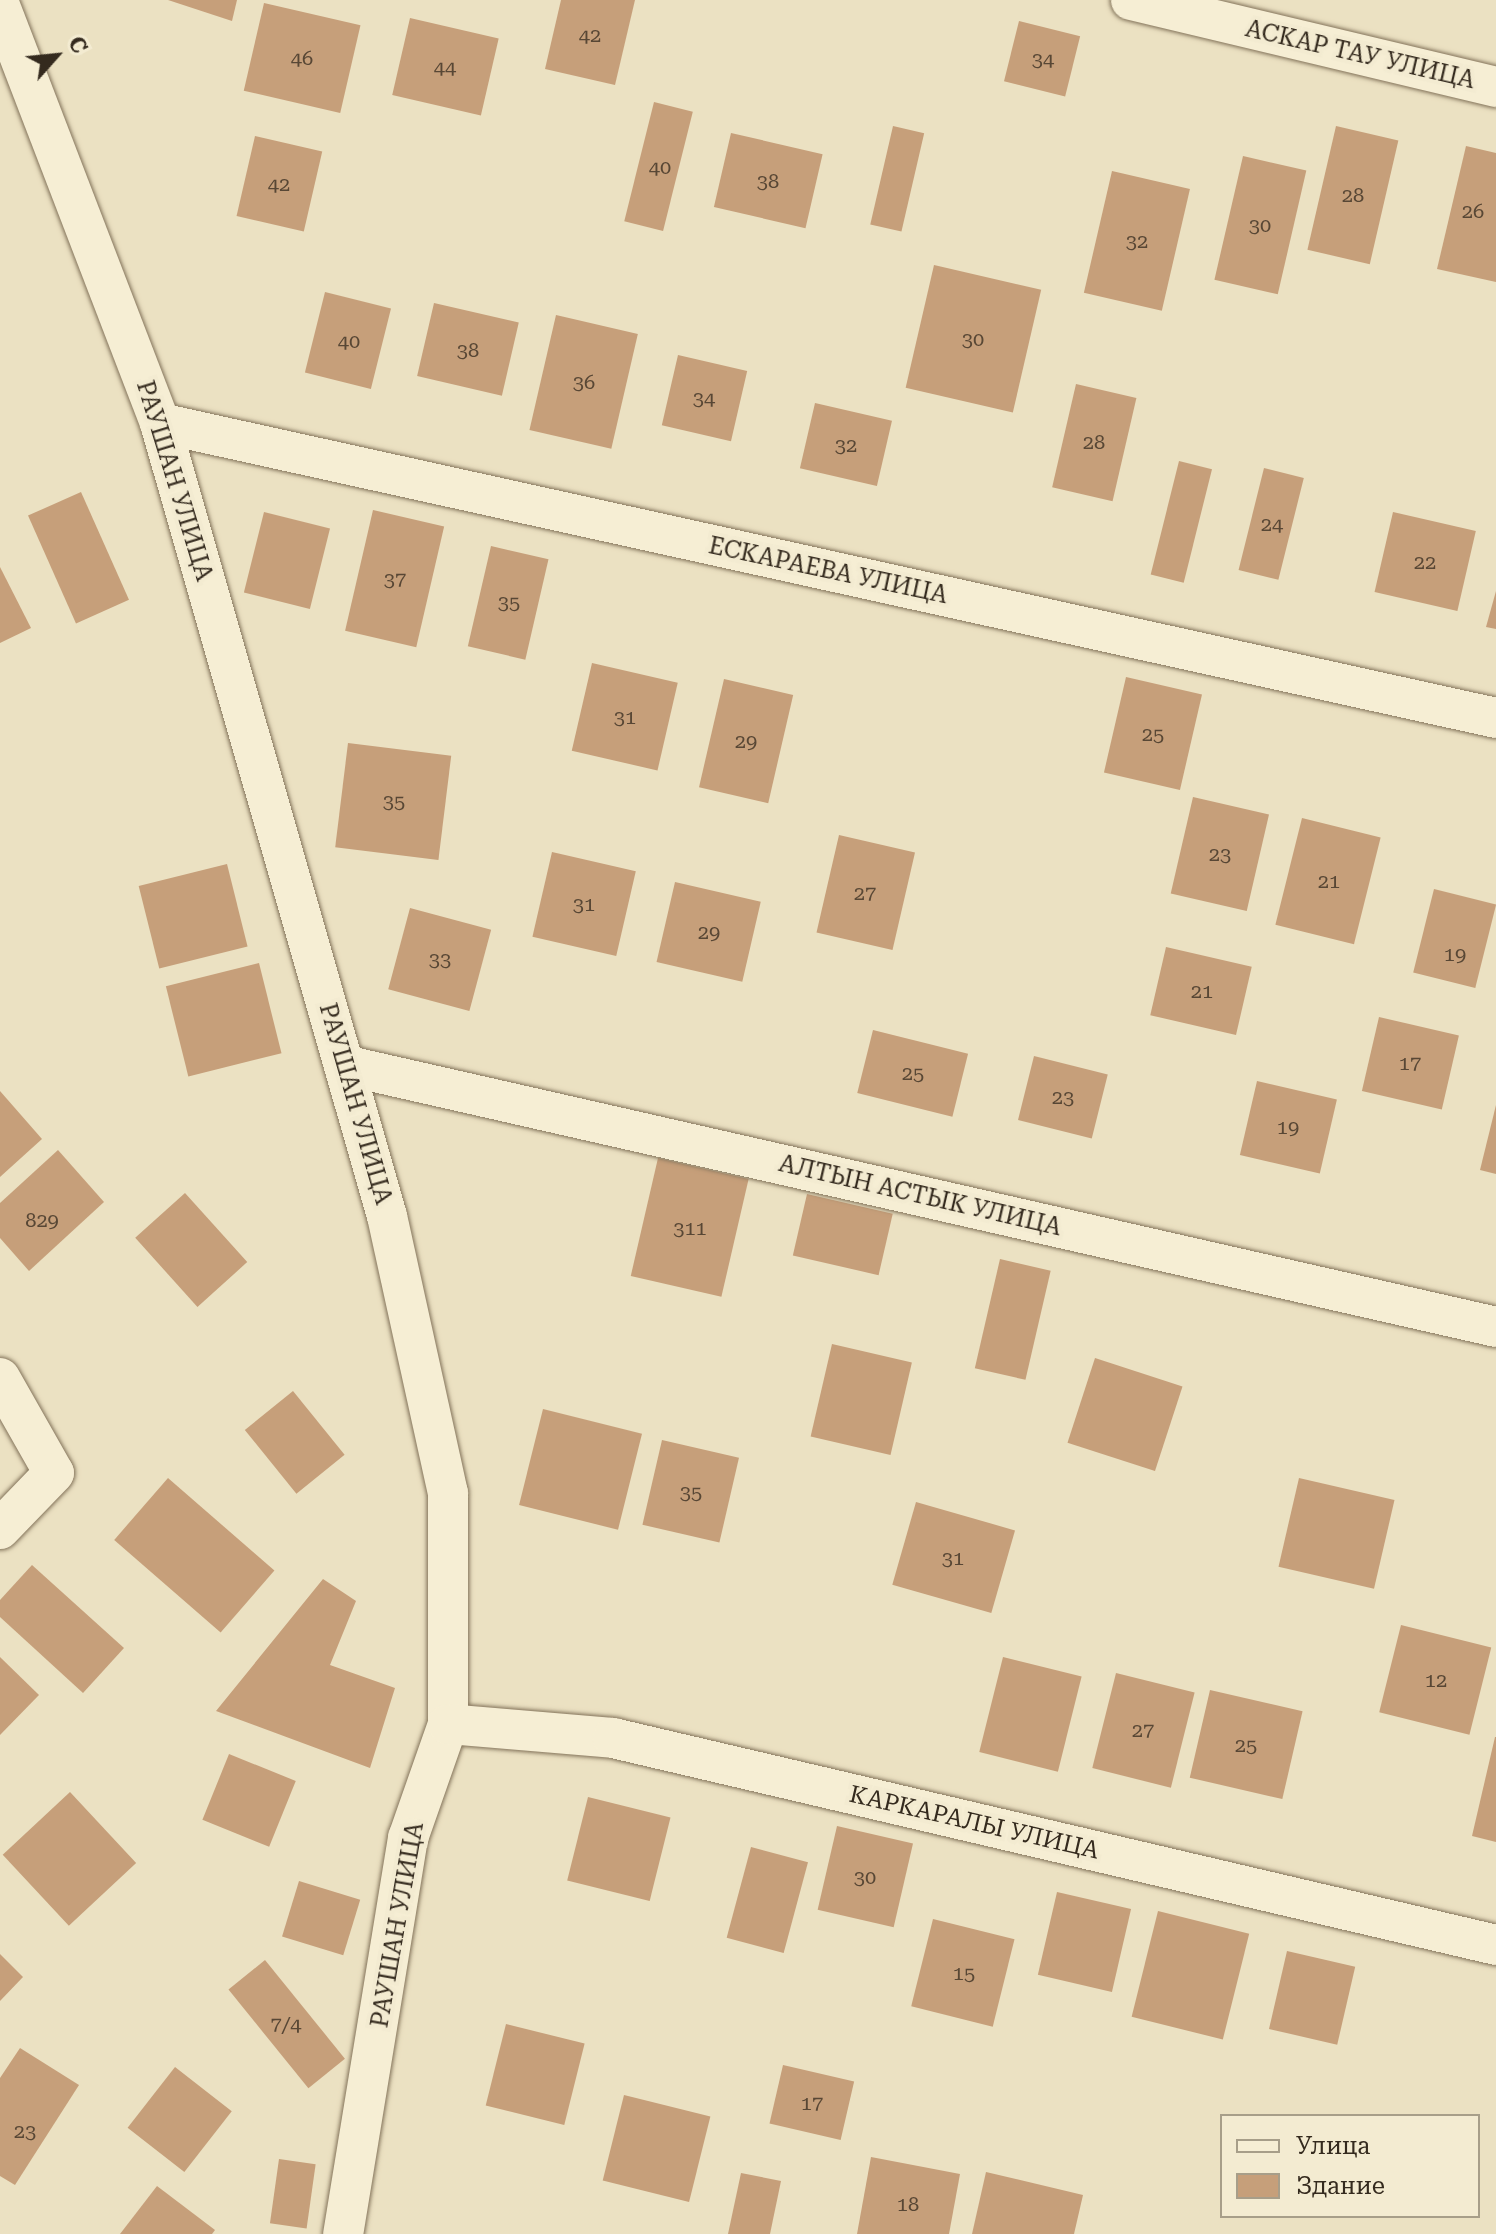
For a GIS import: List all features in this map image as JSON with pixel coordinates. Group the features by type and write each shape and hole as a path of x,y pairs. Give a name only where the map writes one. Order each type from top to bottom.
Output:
{"street":[{"name":"АСКАР ТАУ УЛИЦА","path":"1131,0 1496,87"},
{"name":"РАУШАН УЛИЦА","path":"4,28 160,423 387,1216 448,1493 448,1724 408,1838 343,2234"},
{"name":"ЕСКАРАЕВА УЛИЦА","path":"160,423 1496,718"},
{"name":"АЛТЫН АСТЫК УЛИЦА","path":"344,1065 1496,1327"},
{"path":"0,1378 54,1473 0,1529"},
{"name":"КАРКАРАЛЫ УЛИЦА","path":"448,1724 613,1738 1496,1945"}],"building":[{"path":"168,0 237,0 232,21"},
{"path":"561,0 635,0 615,85 545,69"},
{"path":"264,3 360,25 340,113 244,91"},
{"path":"410,18 499,38 481,115 392,95"},
{"path":"1019,21 1080,36 1065,96 1004,81"},
{"path":"654,102 693,112 663,231 624,221"},
{"path":"893,126 924,133 901,232 870,224"},
{"path":"1336,126 1398,140 1370,264 1307,250"},
{"path":"731,133 823,154 805,228 714,207"},
{"path":"255,136 322,152 304,231 237,216"},
{"path":"1466,146 1496,153 1496,282 1437,269"},
{"path":"1243,156 1306,171 1278,294 1214,280"},
{"path":"1112,171 1190,189 1162,311 1084,293"},
{"path":"934,265 1041,290 1013,413 906,388"},
{"path":"325,292 391,308 371,389 305,373"},
{"path":"434,303 519,323 502,396 417,376"},
{"path":"556,315 638,334 611,449 529,430"},
{"path":"678,355 747,371 731,441 662,425"},
{"path":"1076,384 1136,398 1113,501 1052,487"},
{"path":"815,403 892,421 877,486 800,468"},
{"path":"1179,461 1212,469 1184,583 1151,575"},
{"path":"1264,468 1304,478 1278,580 1239,570"},
{"path":"81,492 129,600 76,623 28,516"},
{"path":"373,510 444,526 416,647 345,631"},
{"path":"264,512 330,528 310,609 244,593"},
{"path":"1393,512 1476,531 1457,611 1375,592"},
{"path":"491,546 548,559 525,660 468,646"},
{"path":"0,567 31,628 0,643"},
{"path":"1496,591 1496,629 1486,627"},
{"path":"592,663 678,683 657,770 572,751"},
{"path":"1126,677 1202,695 1180,790 1104,772"},
{"path":"724,679 793,695 768,803 699,787"},
{"path":"348,743 451,756 438,860 335,847"},
{"path":"1193,797 1269,815 1247,911 1171,893"},
{"path":"1302,818 1381,838 1354,944 1275,925"},
{"path":"839,835 915,853 893,950 817,932"},
{"path":"552,852 636,871 616,956 532,937"},
{"path":"227,864 248,946 159,968 139,886"},
{"path":"675,882 761,902 742,982 657,962"},
{"path":"1434,889 1496,904 1475,988 1413,972"},
{"path":"410,908 491,930 469,1011 388,989"},
{"path":"1166,947 1252,967 1236,1035 1150,1015"},
{"path":"259,963 281,1053 188,1076 166,986"},
{"path":"1379,1017 1459,1035 1442,1109 1362,1091"},
{"path":"873,1030 968,1054 952,1117 857,1093"},
{"path":"1034,1056 1108,1074 1092,1138 1018,1120"},
{"path":"1257,1081 1337,1099 1320,1173 1240,1155"},
{"path":"0,1091 42,1139 0,1177"},
{"path":"1496,1105 1496,1174 1480,1170"},
{"path":"58,1150 104,1202 29,1271 0,1238 0,1203"},
{"path":"658,1158 749,1179 721,1297 631,1276"},
{"path":"185,1193 247,1262 197,1307 135,1238"},
{"path":"807,1194 893,1214 879,1275 793,1255"},
{"path":"1000,1259 1051,1271 1025,1380 975,1368"},
{"path":"832,1344 912,1362 891,1455 811,1437"},
{"path":"1095,1358 1182,1386 1155,1471 1067,1443"},
{"path":"293,1391 345,1455 296,1494 245,1430"},
{"path":"543,1409 642,1434 618,1530 519,1505"},
{"path":"662,1440 739,1458 719,1543 642,1525"},
{"path":"168,1478 274,1571 221,1632 114,1540"},
{"path":"1299,1478 1394,1500 1374,1589 1279,1567"},
{"path":"916,1502 1015,1530 991,1613 892,1585"},
{"path":"32,1565 124,1648 83,1693 0,1617 0,1600"},
{"path":"323,1579 356,1601 330,1665 395,1688 370,1768 216,1711"},
{"path":"1401,1625 1491,1647 1469,1735 1379,1712"},
{"path":"0,1657 39,1695 0,1735"},
{"path":"1003,1657 1082,1677 1058,1772 979,1752"},
{"path":"1116,1673 1195,1693 1171,1788 1092,1768"},
{"path":"1210,1690 1303,1711 1282,1799 1190,1778"},
{"path":"1496,1737 1496,1842 1472,1836"},
{"path":"229,1754 296,1781 269,1847 202,1820"},
{"path":"70,1792 136,1863 69,1926 3,1855"},
{"path":"588,1797 670,1818 650,1901 567,1880"},
{"path":"837,1826 913,1844 894,1927 818,1910"},
{"path":"751,1847 808,1862 784,1953 727,1938"},
{"path":"299,1881 360,1900 343,1955 282,1936"},
{"path":"1057,1892 1131,1909 1112,1992 1038,1975"},
{"path":"1158,1911 1249,1934 1223,2040 1132,2017"},
{"path":"933,1919 1015,1939 993,2027 911,2006"},
{"path":"1287,1951 1355,1967 1337,2045 1269,2029"},
{"path":"0,1954 23,1977 0,2001"},
{"path":"265,1960 345,2059 308,2088 228,1990"},
{"path":"506,2024 585,2044 564,2125 486,2106"},
{"path":"20,2048 79,2085 15,2185 0,2176 0,2078"},
{"path":"783,2065 854,2081 841,2140 770,2123"},
{"path":"175,2067 232,2111 184,2172 128,2128"},
{"path":"624,2095 710,2117 689,2202 603,2180"},
{"path":"871,2157 960,2174 949,2234 857,2234"},
{"path":"279,2159 316,2164 307,2229 270,2223"},
{"path":"986,2172 1083,2195 1074,2234 972,2234"},
{"path":"741,2173 781,2181 770,2234 728,2234"},
{"path":"157,2186 215,2230 212,2234 120,2234"}]}
